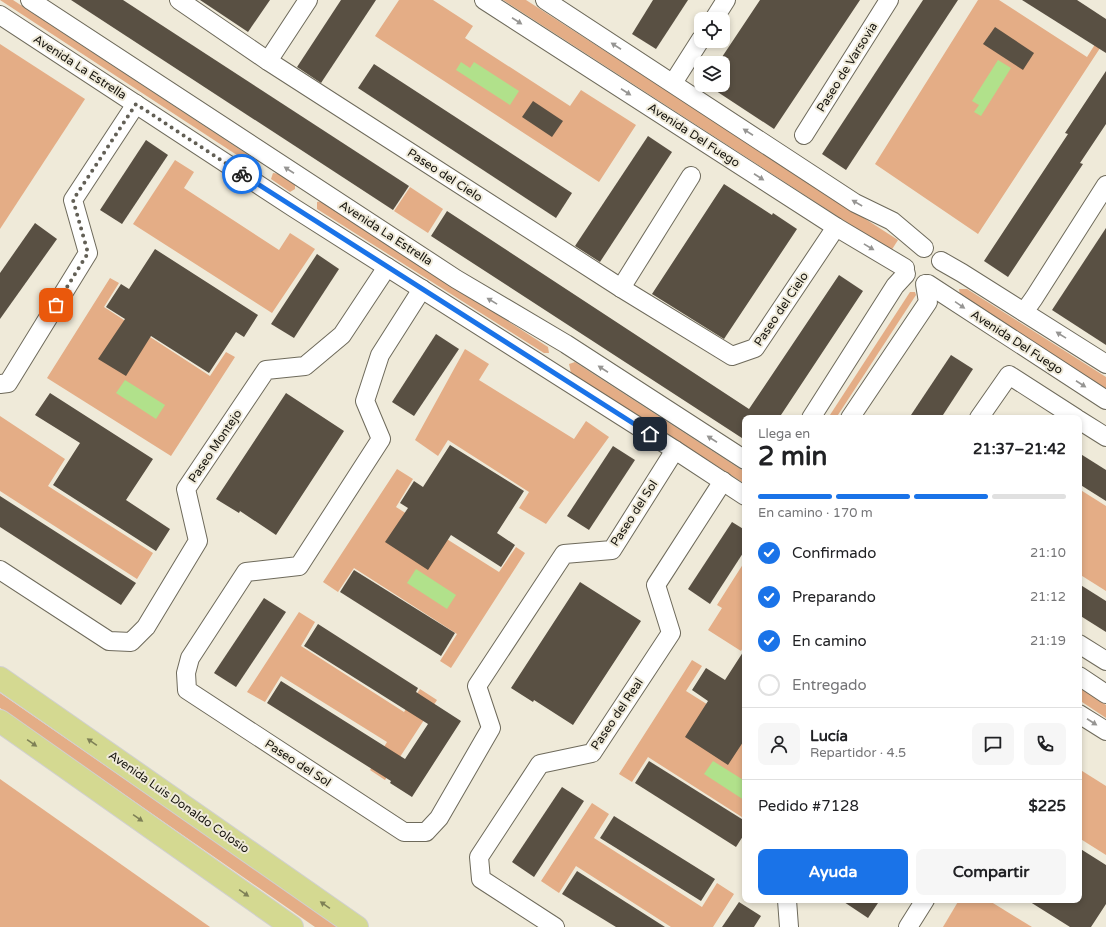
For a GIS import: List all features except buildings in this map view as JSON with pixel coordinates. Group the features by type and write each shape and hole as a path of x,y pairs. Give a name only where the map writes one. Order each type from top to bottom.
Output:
{"main road":[{"name":"Avenida Luis Donaldo Colosio","path":"0,678 357,927"},
{"path":"0,721 292,927"}],"street":[{"name":"Avenida La Estrella","path":"30,0 456,279 566,344 742,458"},
{"name":"Paseo del Cielo","path":"179,0 268,61 621,288 732,356 755,348 832,234"},
{"path":"268,61 308,0"},
{"name":"Avenida Del Fuego","path":"484,0 832,234 906,271"},
{"path":"546,0 678,76 855,203 892,222 924,248 934,252 941,261 962,273 1029,305 1106,364"},
{"path":"718,12 726,0"},
{"name":"Paseo de Varsovia","path":"804,135 889,0"},
{"name":"Avenida La Estrella","path":"0,15 294,208 742,494"},
{"path":"678,76 695,48"},
{"path":"0,384 8,383 88,253 73,200 136,104"},
{"path":"251,180 267,156"},
{"path":"621,288 691,176"},
{"path":"294,208 311,184"},
{"path":"1029,305 1106,186"},
{"path":"924,248 912,252 905,262 906,271 915,283 926,284 933,282 940,272 941,261"},
{"name":"Paseo Montejo","path":"0,570 109,642 131,642 146,627 198,541 186,489 266,370 305,366 342,335 387,267"},
{"path":"813,415 906,271"},
{"path":"852,415 928,302 926,284"},
{"name":"Avenida Del Fuego","path":"926,284 1106,400"},
{"name":"Paseo del Sol","path":"422,289 380,355 365,401 381,439 299,566 246,572 190,658 186,673 187,690 404,832 426,832 439,818 491,728 477,686 564,554 612,550 675,450"},
{"path":"548,369 566,344"},
{"path":"981,415 1009,375 1071,415"},
{"path":"1082,422 1106,437"},
{"name":"Paseo del Real","path":"555,927 481,879 479,856 540,764 592,753 671,633 656,585 723,481"},
{"path":"1082,646 1106,661"},
{"path":"1082,678 1106,694"},
{"path":"1082,716 1106,731"},
{"path":"787,903 789,927"},
{"path":"908,927 923,903"}],"shaded area":[{"path":"0,0 13,0 250,156 251,159 243,159"},
{"path":"399,0 433,0 473,26 465,38 570,106 581,90 636,125 599,182 375,36"},
{"path":"503,0 526,0 898,240 891,251"},
{"path":"978,0 999,0 1087,57 1106,27 1106,39 978,234 875,164"},
{"path":"0,44 85,99 0,229"},
{"path":"998,60 1011,68 981,116 974,112 979,105 972,101"},
{"path":"461,62 470,68 474,62 519,91 510,105 456,70"},
{"path":"175,160 194,172 184,188 279,250 290,233 315,249 272,313 133,224"},
{"path":"273,173 280,174 295,184 295,189 290,192 271,179"},
{"path":"410,187 443,209 428,233 394,211"},
{"path":"322,201 548,347 549,353 544,353 317,209 317,202"},
{"path":"110,278 119,283 104,307 210,376 226,352 235,357 171,456 47,378"},
{"path":"959,289 967,289 1106,377 1106,390 960,295"},
{"path":"910,292 915,292 916,295 838,415 830,415"},
{"path":"465,349 489,364 479,380 574,439 586,421 609,437 546,524 519,508 529,492 448,440 438,456 415,440"},
{"path":"575,362 742,470 742,482 571,373 569,364"},
{"path":"125,380 165,405 156,419 116,393"},
{"path":"0,416 65,459 48,486 153,553 137,579 0,491"},
{"path":"397,469 413,479 396,507 499,572 516,547 525,553 451,668 440,661 457,634 354,568 338,592 323,582"},
{"path":"1082,491 1106,506 1106,591 1082,576"},
{"path":"742,566 741,651 708,630 722,608 717,605"},
{"path":"416,569 456,595 447,609 407,583"},
{"path":"299,612 315,622 301,646 404,712 420,689 437,700 385,780 370,770 387,742 281,676 265,702 247,692"},
{"path":"692,660 702,666 686,691 742,726 742,817 648,757 632,782 619,774"},
{"path":"1082,689 1106,705 1106,718 1082,702"},
{"path":"0,693 339,927 315,927 0,708"},
{"path":"713,761 742,779 742,799 704,774"},
{"path":"1082,771 1106,786 1106,855 1082,840"},
{"path":"0,779 210,927 0,927"},
{"path":"592,803 609,814 594,838 702,907 717,883 734,894 713,927 671,927 576,866 559,893 541,881"},
{"path":"957,903 993,903 1032,927 943,927"}],"way so far":[{"path":"56,305 88,253 73,200 136,104 242,174"}],"route":[{"path":"242,174 650,434"}]}
